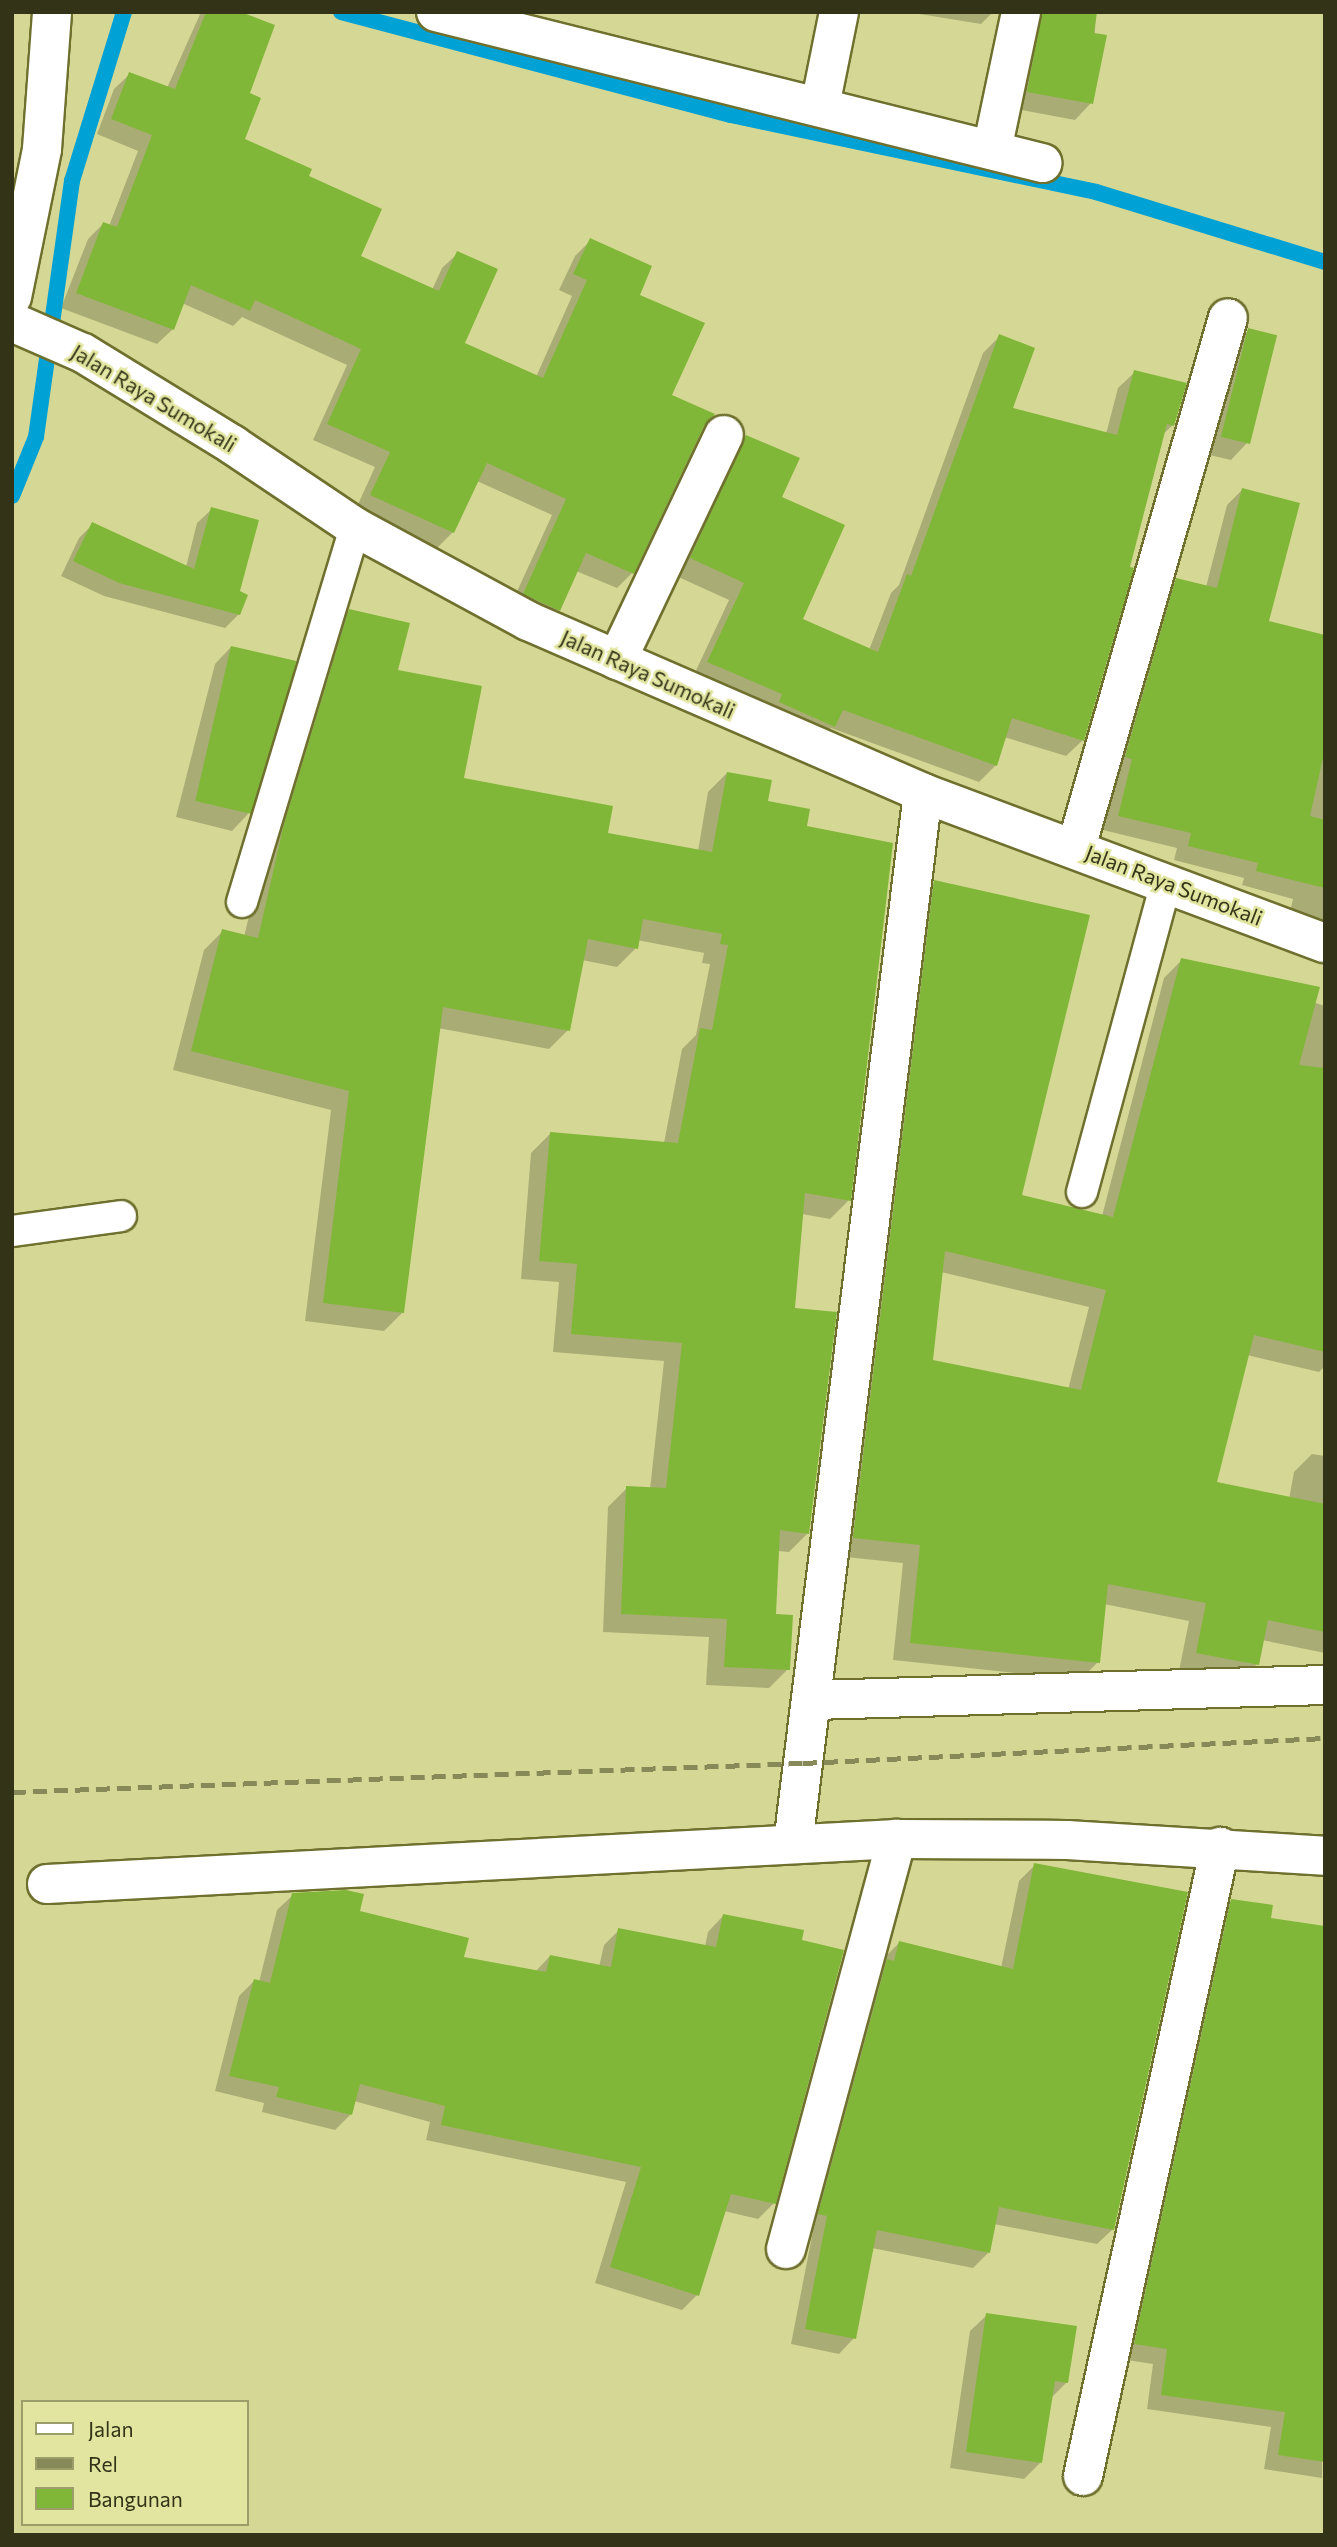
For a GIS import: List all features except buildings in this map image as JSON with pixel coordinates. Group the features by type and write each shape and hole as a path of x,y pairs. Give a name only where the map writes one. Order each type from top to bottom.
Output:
{"street":[{"path":"12,297 42,149 52,12"},
{"path":"436,12 1042,163"},
{"path":"820,106 839,12"},
{"path":"992,150 1021,12"},
{"path":"1076,848 1228,318"},
{"name":"Jalan Raya Sumokali","path":"37,332 233,445 355,527 528,621 923,793 1325,943"},
{"path":"617,660 724,435"},
{"path":"793,1844 814,1700 923,793"},
{"path":"814,1700 1325,1685"},
{"path":"786,2249 897,1839"},
{"path":"47,1884 897,1839 1067,1840 1220,1847 1325,1856"},
{"path":"1083,2476 1220,1847"}],"lane":[{"path":"242,902 355,527"},
{"path":"1082,1192 1166,882"},
{"path":"12,1231 121,1216"}],"waterway":[{"path":"12,496 36,437 72,181 124,12"},
{"path":"341,12 731,115 1096,192 1325,262"}],"railway":[{"path":"12,1792 803,1763 1325,1738"}]}
